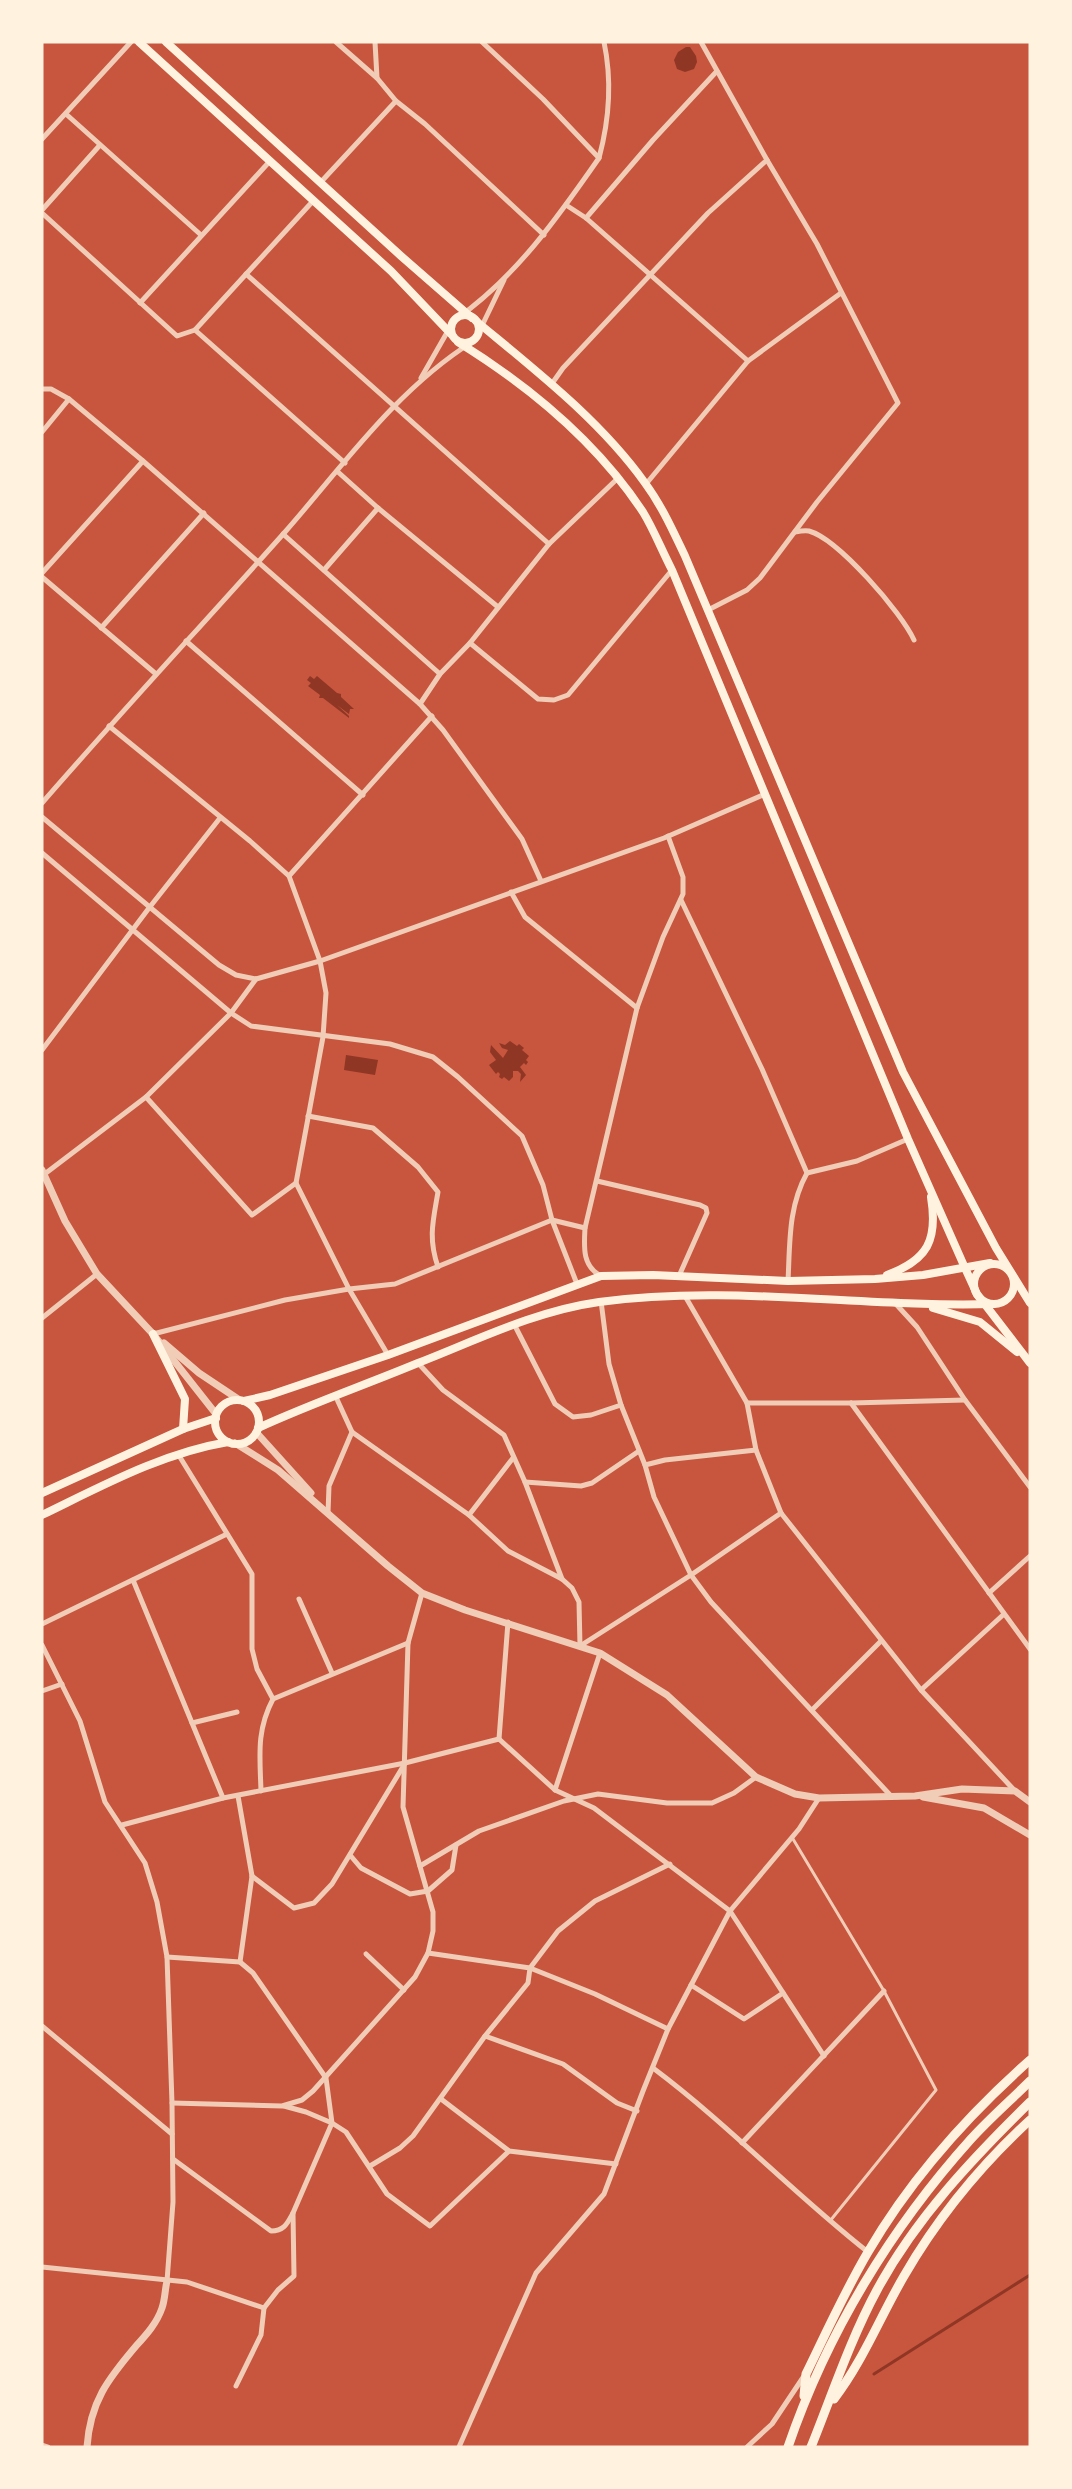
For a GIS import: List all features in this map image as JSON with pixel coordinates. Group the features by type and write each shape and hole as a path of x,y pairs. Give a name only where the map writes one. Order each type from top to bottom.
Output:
{"highway":[{"path":"803,2404 806,2374 868,2252 898,2206 933,2161 981,2107 1030,2060"},
{"path":"788,2447 803,2404 828,2351 871,2271 918,2202 972,2137 1030,2081"},
{"path":"811,2447 877,2290 929,2210 982,2149 1030,2102"},
{"path":"826,2410 853,2374 904,2275 935,2229 968,2186 1030,2120"}],"main road":[{"path":"139,42 391,271 459,339 510,375 568,424 643,512 672,570 908,1139 964,1268 976,1294 1029,1362"},
{"path":"166,42 320,183 551,385 617,449 646,484 665,515 708,610 903,1072 970,1201 1030,1303"},
{"path":"464,315 474,319 478,325 478,334 459,339 454,320 464,315"},
{"path":"875,1280 913,1264 926,1248 932,1236 935,1219 928,1184"},
{"path":"990,1263 975,1275 974,1288 981,1300 994,1304"},
{"path":"42,1492 216,1416 225,1403 270,1395 388,1355 602,1276 678,1276 788,1281 875,1280 990,1263 1003,1265 1015,1281 1012,1294 1001,1303 984,1305 685,1296 601,1302 553,1311 514,1324 335,1395 257,1430 248,1441 178,1454 42,1515"},
{"path":"920,1304 980,1322 1029,1362"},
{"path":"153,1334 185,1399 183,1429"},
{"path":"241,1400 258,1413 257,1430"},
{"path":"216,1416 219,1433 232,1443"}],"street":[{"path":"42,139 131,42"},
{"path":"336,42 377,78 396,101 425,124 544,235"},
{"path":"375,42 377,78"},
{"path":"482,42 543,99 599,158"},
{"path":"474,319 506,276 544,235 599,158 606,126 609,86 603,42"},
{"path":"702,42 767,160 817,244 898,403 817,501 760,578 747,590 708,610"},
{"path":"586,218 653,140 717,71"},
{"path":"320,183 396,101"},
{"path":"66,114 201,235"},
{"path":"100,145 42,211 177,336 195,330 314,201"},
{"path":"551,385 563,368 708,213 767,160"},
{"path":"141,303 270,161"},
{"path":"566,206 586,218 748,361"},
{"path":"246,274 549,544"},
{"path":"474,319 506,276"},
{"path":"646,484 748,361 841,293"},
{"path":"195,330 345,463"},
{"path":"419,380 459,339"},
{"path":"42,802 259,561 395,405 459,339"},
{"path":"42,389 51,389 69,399 204,513 420,704 484,783 522,839 541,882"},
{"path":"42,432 69,399"},
{"path":"42,573 143,461"},
{"path":"338,472 498,607"},
{"path":"420,704 440,674 470,643 549,544 617,479"},
{"path":"324,570 378,508"},
{"path":"101,628 204,513"},
{"path":"795,532 808,531 842,552 904,620 914,640"},
{"path":"283,534 440,674"},
{"path":"470,643 538,699 554,700 568,695 672,570"},
{"path":"42,577 156,674"},
{"path":"186,641 363,795"},
{"path":"289,876 432,716"},
{"path":"109,726 289,876 320,961 327,993 323,1037 296,1183 349,1289 388,1355"},
{"path":"42,817 219,965 236,975 256,979 320,961 668,837 765,794"},
{"path":"42,1050 220,818"},
{"path":"602,1276 588,1264 584,1245 585,1228 637,1008 663,937 684,890 682,877 668,837"},
{"path":"42,853 231,1013 251,1026 401,1047 433,1057 458,1077 522,1136 543,1185 552,1220 577,1284"},
{"path":"511,892 525,917 637,1008"},
{"path":"681,900 762,1069 807,1173"},
{"path":"216,1416 153,1334 97,1274 65,1221 42,1173 146,1097 231,1013 256,979"},
{"path":"146,1097 252,1215 296,1183"},
{"path":"308,1116 372,1128 418,1167 438,1192 431,1225 432,1243 438,1267"},
{"path":"788,1281 792,1211 799,1187 807,1173 857,1161 908,1139"},
{"path":"597,1181 706,1208 707,1213 678,1276"},
{"path":"153,1334 285,1300 395,1284 552,1220 585,1228"},
{"path":"42,1318 97,1274"},
{"path":"685,1296 747,1403 756,1450 781,1513 921,1690 1015,1791 1030,1803"},
{"path":"601,1302 609,1364 621,1405 645,1465 657,1506 691,1575 711,1602 813,1709 891,1796"},
{"path":"894,1302 917,1328 965,1400 1030,1487"},
{"path":"514,1324 555,1404 573,1417 591,1415 621,1405"},
{"path":"153,1334 199,1373 241,1400"},
{"path":"418,1363 443,1390 504,1435 525,1482 562,1579"},
{"path":"335,1395 352,1432 469,1515 508,1551 562,1579 572,1588 579,1602 580,1646"},
{"path":"747,1403 965,1400"},
{"path":"851,1403 1030,1649"},
{"path":"257,1430 328,1513"},
{"path":"328,1513 329,1486 352,1432"},
{"path":"232,1443 278,1470 422,1593 465,1610 600,1653 667,1695 756,1777 795,1794 819,1797 915,1796 962,1789 1015,1791"},
{"path":"645,1465 665,1460 756,1450"},
{"path":"525,1482 581,1486 592,1483 639,1451"},
{"path":"178,1454 252,1574 252,1649 257,1669 273,1700"},
{"path":"469,1515 513,1458"},
{"path":"580,1646 691,1575 781,1513"},
{"path":"42,1624 227,1534"},
{"path":"989,1593 1030,1556"},
{"path":"133,1580 223,1798"},
{"path":"282,2106 302,2100 326,2078 415,1977 428,1953 433,1931 433,1912 403,1807 408,1643 422,1593"},
{"path":"299,1599 332,1673"},
{"path":"921,1690 1004,1614"},
{"path":"500,1739 508,1622"},
{"path":"813,1709 881,1641"},
{"path":"261,1791 259,1745 261,1726 273,1700 332,1673 408,1643"},
{"path":"42,1645 80,1721 105,1802 145,1863 158,1902 167,1957 173,2158 173,2202 167,2281 162,2308 150,2330 116,2370 97,2398 89,2422 87,2447"},
{"path":"555,1790 600,1653"},
{"path":"42,1691 62,1684"},
{"path":"192,1723 237,1712"},
{"path":"122,1825 223,1798 405,1763 500,1739"},
{"path":"500,1739 555,1790 594,1808 730,1911 824,2056"},
{"path":"252,1876 294,1908 314,1903 332,1884 405,1763"},
{"path":"420,1866 479,1831 573,1799 598,1794 667,1803 712,1803 734,1793 756,1777"},
{"path":"238,1796 252,1876 240,1962"},
{"path":"915,1796 984,1808 1030,1835"},
{"path":"459,2447 536,2273 604,2194 668,2029 730,1911 792,1837 819,1797"},
{"path":"350,1855 361,1868 410,1894 428,1891 452,1869 456,1845"},
{"path":"370,2166 400,2148 413,2136 485,2036 528,1983 530,1968 558,1931 576,1914 595,1901 670,1864"},
{"path":"428,1953 530,1968 595,1994 668,2029"},
{"path":"366,1954 404,1990"},
{"path":"167,1957 240,1962 253,1973 326,2078 332,2123 293,2213 279,2231 271,2231 173,2158"},
{"path":"691,1985 744,2019 783,1992"},
{"path":"742,2143 884,1991"},
{"path":"42,2025 172,2134"},
{"path":"485,2036 563,2064 616,2103 637,2111"},
{"path":"653,2068 742,2143 830,2222 868,2252"},
{"path":"441,2098 509,2151 616,2164"},
{"path":"172,2103 282,2106 306,2112 332,2123 346,2132 387,2194 430,2226 509,2151"},
{"path":"236,2386 261,2335 264,2308 278,2290 294,2276 293,2213"},
{"path":"42,2267 187,2282 264,2308"},
{"path":"747,2447 772,2424 806,2374"},
{"path":"42,2445 48,2447"}],"lane":[{"path":"792,1837 884,1991 936,2090 830,2222"}],"shaded area":[{"path":"690,47 697,62 694,69 685,72 677,69 674,60 678,52"},
{"path":"310,676 314,679 317,676 341,694 341,697 354,709 350,709 349,714 337,705 349,718 323,698 319,698 320,695 308,686 311,683 307,680"},
{"path":"510,1041 517,1046 519,1044 529,1056 526,1065 524,1063 520,1067 526,1075 520,1082 521,1074 518,1071 513,1071 513,1077 509,1081 504,1077 502,1079 499,1077 500,1074 498,1072 496,1074 489,1065 496,1060 490,1052 491,1045 503,1058 508,1050 502,1048 499,1043 505,1045"},
{"path":"346,1055 378,1060 375,1075 344,1070"}],"waterway":[{"path":"874,2374 1030,2275"}]}
